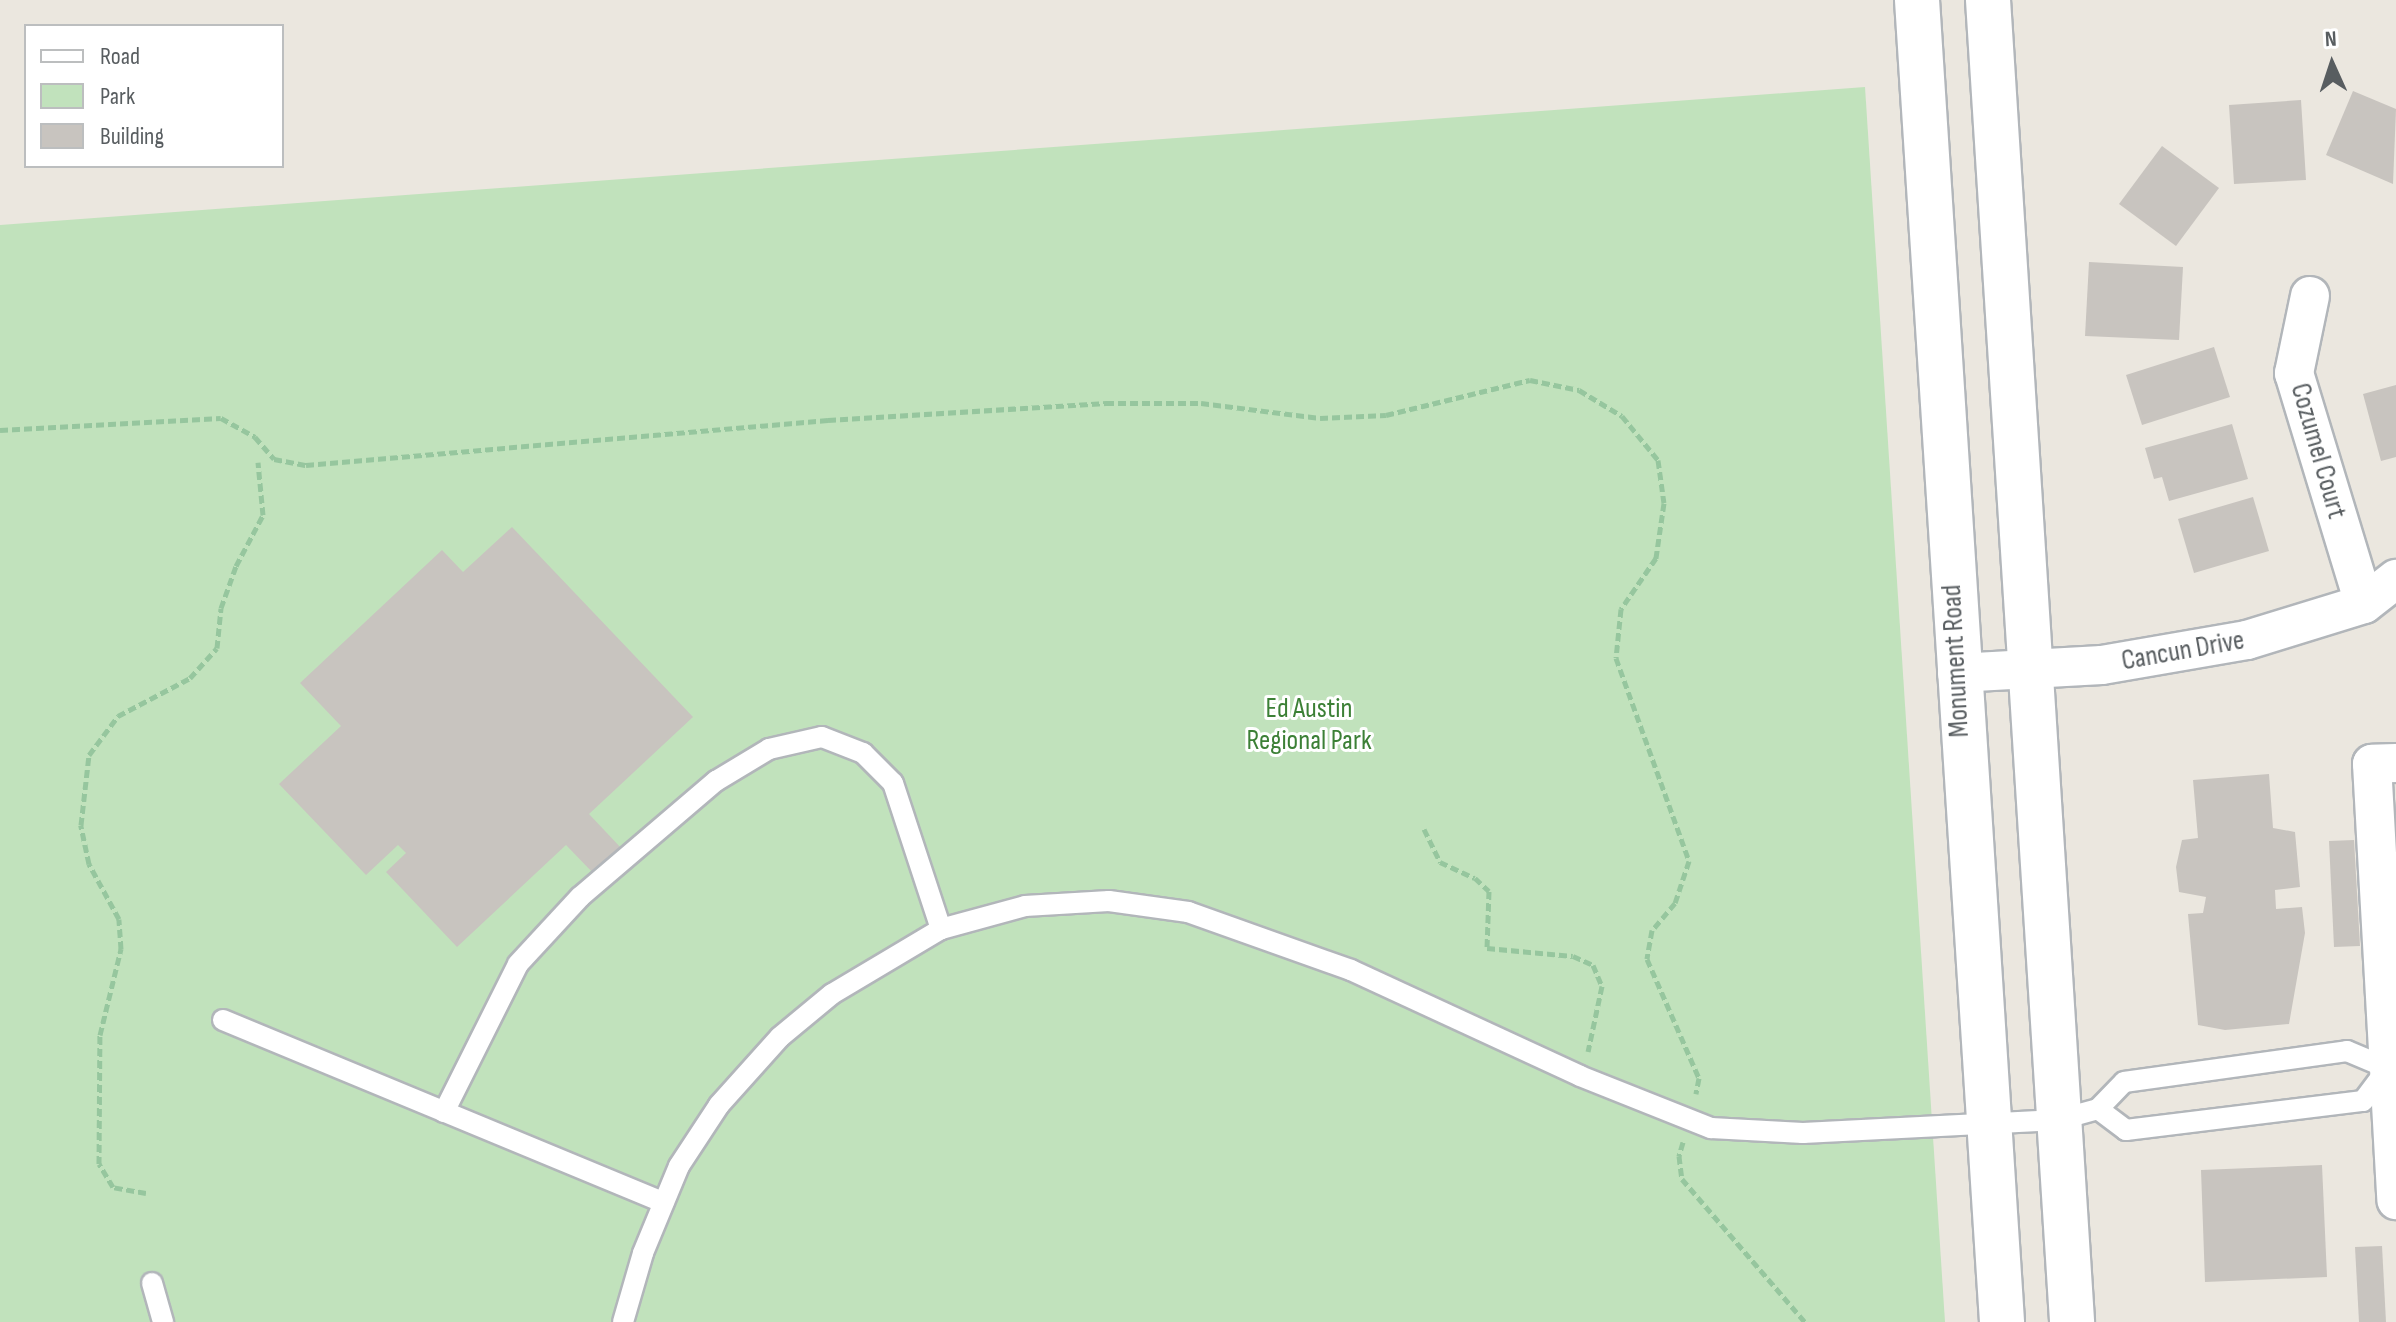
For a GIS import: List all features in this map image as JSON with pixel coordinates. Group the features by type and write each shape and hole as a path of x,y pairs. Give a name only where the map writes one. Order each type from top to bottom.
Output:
{"street":[{"name":"Monument Road","path":"1917,0 1957,673 2002,1322"},
{"path":"1988,0 2028,670 2078,1115 2072,1322"},
{"name":"Cozumel Court","path":"2310,296 2294,373 2364,604"},
{"name":"Cancun Drive","path":"1957,673 2144,660 2247,640 2364,604 2396,579"},
{"path":"2396,763 2372,764 2396,1200"}],"lane":[{"path":"444,1112 518,964 580,897 716,781 769,749 822,737 863,753 893,783 941,929"},
{"path":"623,1322 679,1166 719,1105 780,1037 832,994 941,929 1025,906 1109,901 1188,912 1351,970 1580,1076 1711,1128 1803,1133 1987,1125 2078,1115 2126,1130 2363,1101 2391,1070 2347,1051 2124,1082 2078,1115"},
{"path":"223,1020 664,1203"},
{"path":"152,1283 163,1322"}],"path":[{"path":"0,430 221,418 255,437 274,459 306,465 1075,404 1201,403 1320,418 1386,415 1530,380 1579,390 1622,416 1658,460 1664,503 1656,558 1621,609 1616,658 1689,861 1675,903 1652,930 1647,959 1699,1078 1691,1120 1679,1156 1682,1179 1805,1322"},
{"path":"146,1193 113,1187 99,1164 100,1035 121,949 119,919 89,864 81,825 89,755 118,716 190,678 217,648 221,608 236,566 263,515 258,462"},
{"path":"1424,829 1440,862 1475,878 1489,891 1487,948 1573,956 1593,965 1602,986 1599,1016 1580,1076"}],"green space":[{"name":"Ed Austin Regional Park","path":"1865,87 1945,1322 0,1322 0,225"}],"building":[{"path":"2353,91 2396,109 2393,184 2326,155"},
{"path":"2301,100 2306,180 2234,184 2229,105"},
{"path":"2162,146 2219,188 2176,246 2119,204"},
{"path":"2089,262 2183,267 2179,340 2085,336"},
{"path":"2214,347 2230,397 2142,425 2126,375"},
{"path":"2396,385 2396,457 2381,461 2363,394"},
{"path":"2232,424 2248,479 2169,501 2162,477 2154,479 2145,448"},
{"path":"2253,497 2269,551 2194,573 2178,519"},
{"path":"512,527 693,717 589,814 622,849 595,875 566,845 457,947 386,872 406,853 398,845 366,875 279,784 341,726 300,683 442,550 463,572"},
{"path":"2269,774 2273,828 2295,832 2300,887 2275,890 2276,909 2302,907 2305,933 2289,1024 2225,1030 2198,1025 2188,914 2203,913 2206,897 2179,892 2176,867 2182,840 2198,838 2193,780"},
{"path":"2354,840 2360,946 2334,947 2329,841"},
{"path":"2322,1165 2327,1277 2205,1282 2201,1170"},
{"path":"2382,1246 2386,1322 2359,1322 2355,1247"}]}
